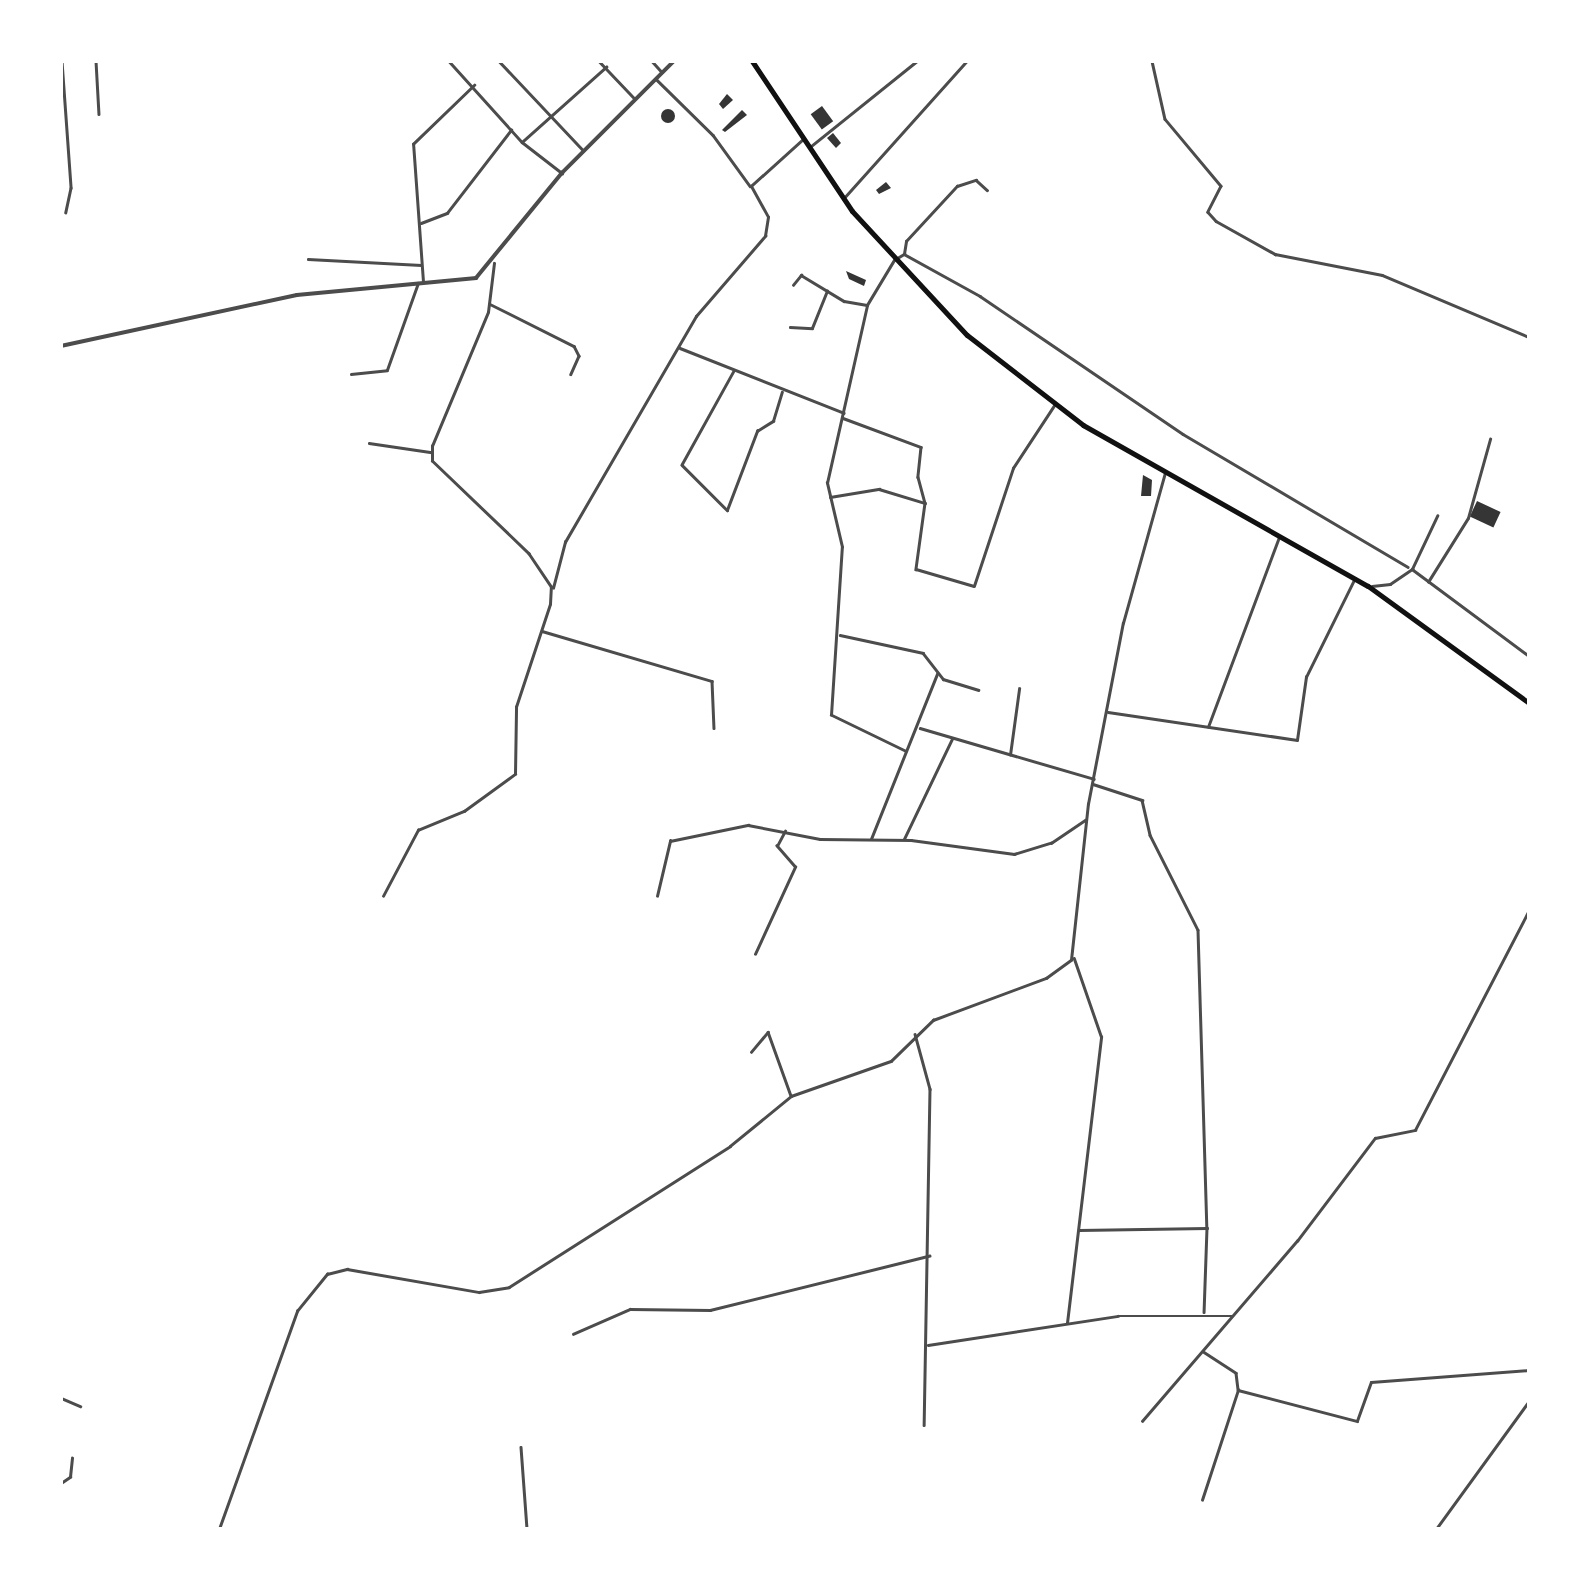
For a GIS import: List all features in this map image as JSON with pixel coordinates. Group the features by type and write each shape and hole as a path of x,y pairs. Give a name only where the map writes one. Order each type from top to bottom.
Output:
{"highway":[{"path":"752,61 843,199 894,260 967,335 1055,404 1165,473 1368,586 1529,703"}],"street":[{"path":"61,226 71,188 62,61"},
{"path":"96,61 99,114"},
{"path":"449,61 474,85 522,142 562,173"},
{"path":"499,61 583,150"},
{"path":"599,61 635,99"},
{"path":"652,61 662,72"},
{"path":"61,346 223,308 420,282 470,280 494,263 562,173 674,61"},
{"path":"808,149 917,61"},
{"path":"843,199 967,61"},
{"path":"1152,61 1164,119 1221,186 1208,212 1216,220 1275,254 1382,275 1529,337"},
{"path":"522,142 606,68"},
{"path":"383,896 418,830 464,811 515,774 516,706 542,631 565,542 702,307 765,236 768,216 751,186 713,135 656,79"},
{"path":"351,374 387,370 420,282 415,140 474,85"},
{"path":"420,224 447,213 511,131"},
{"path":"751,186 802,140"},
{"path":"904,254 906,241 961,184 976,180 987,190"},
{"path":"61,205 66,212"},
{"path":"904,254 894,260 867,305 828,480 842,547 840,635 832,717 905,751"},
{"path":"904,254 980,296 1183,433 1340,521 1410,568 1529,656"},
{"path":"308,259 421,265"},
{"path":"430,452 490,304 494,263"},
{"path":"793,285 802,275 827,291 867,305"},
{"path":"790,327 812,328 827,291"},
{"path":"490,304 574,346 579,356 571,374"},
{"path":"680,348 782,392 919,444 925,503 916,569 974,586 1013,468 1055,404"},
{"path":"734,371 682,465 726,510 734,506 757,431 773,421 782,392"},
{"path":"1428,582 1468,518 1490,439"},
{"path":"369,443 430,452"},
{"path":"430,452 444,477 523,547 552,592"},
{"path":"1067,1323 1101,1029 1073,958 1086,819 1124,623 1165,473"},
{"path":"830,497 880,489 925,503"},
{"path":"1368,586 1392,583 1410,568 1437,516"},
{"path":"1209,727 1280,536"},
{"path":"1108,712 1301,737 1306,677 1355,578"},
{"path":"542,631 712,681 714,728"},
{"path":"840,635 923,653 937,674 978,690"},
{"path":"871,839 905,751 920,728 937,674"},
{"path":"1010,755 1019,689"},
{"path":"920,728 1094,779"},
{"path":"904,839 952,738"},
{"path":"1093,784 1142,800 1150,835 1198,930 1207,1228 1204,1312"},
{"path":"657,896 673,839 755,824 785,831 871,839 904,839 1021,853 1086,819"},
{"path":"755,954 795,867 777,846 785,831"},
{"path":"1142,1421 1204,1352 1375,1138 1407,1135 1420,1124 1529,910"},
{"path":"219,1529 297,1311 327,1274 347,1269 478,1292 503,1289 722,1151 791,1096 891,1060 915,1034 940,1017 1046,978 1073,958"},
{"path":"751,1052 768,1032 791,1096"},
{"path":"915,1034 930,1076 928,1345 924,1425"},
{"path":"1079,1230 1207,1228"},
{"path":"573,1334 630,1309 710,1310 929,1256"},
{"path":"928,1345 1067,1323 1204,1312 1233,1316"},
{"path":"1202,1500 1238,1390 1236,1373 1204,1352"},
{"path":"1238,1390 1357,1421 1371,1382 1529,1370"},
{"path":"61,1398 80,1406"},
{"path":"1436,1529 1529,1401"},
{"path":"521,1447 527,1529"},
{"path":"61,1483 70,1477 72,1458"}],"building":[{"path":"727,94 733,100 723,109 719,104"},
{"path":"822,106 833,121 822,130 811,114"},
{"path":"665,109 671,109 675,116 671,123 665,123 661,119 661,113"},
{"path":"742,110 747,115 725,132 722,130"},
{"path":"833,133 841,143 836,148 827,138"},
{"path":"886,182 891,188 879,194 876,190"},
{"path":"846,271 866,280 864,286 849,279"},
{"path":"1143,475 1152,480 1151,496 1141,496"},
{"path":"1477,501 1501,512 1493,527 1470,516"}]}
